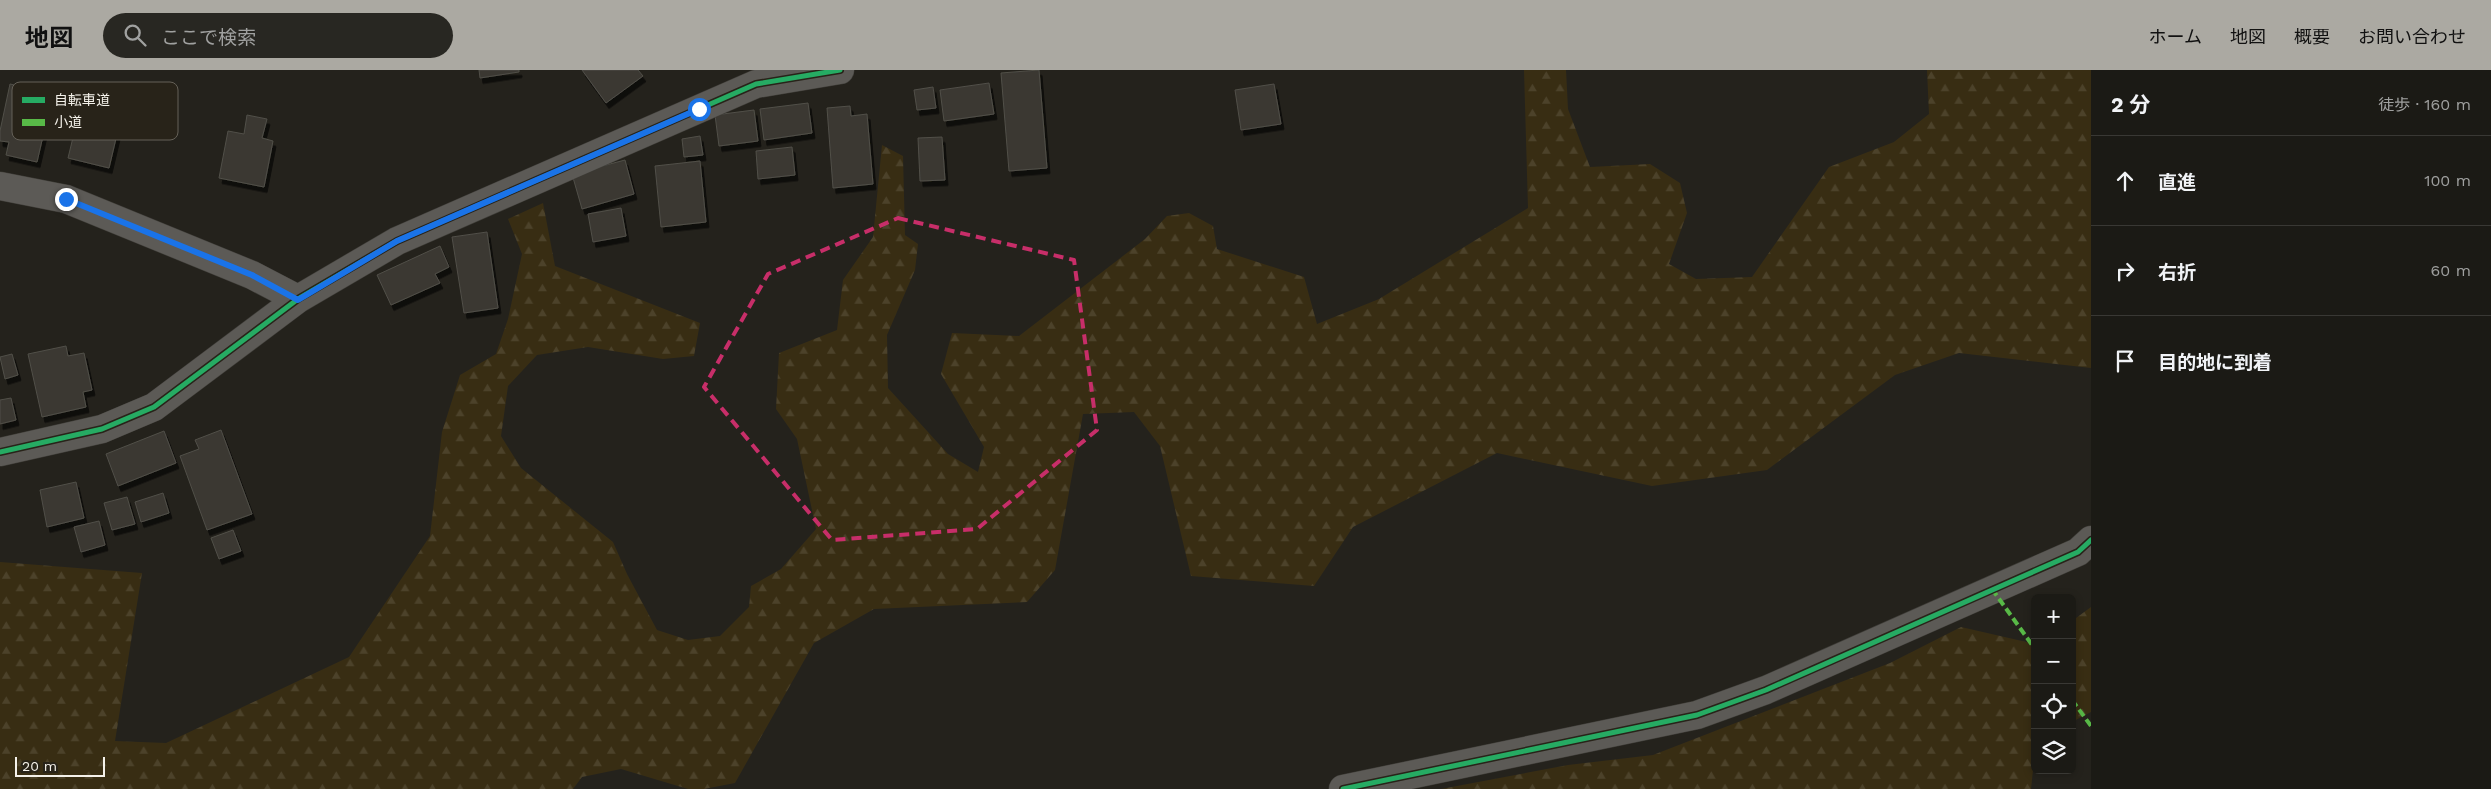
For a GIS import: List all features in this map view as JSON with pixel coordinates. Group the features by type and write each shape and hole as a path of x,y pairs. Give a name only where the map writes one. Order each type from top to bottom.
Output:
{"street":[{"path":"0,452 102,429 154,407 298,300 397,241 756,84 840,70"},
{"path":"0,186 66,199 252,275 298,300"},
{"path":"1343,789 1697,715 1766,690 2078,552 2091,540"}],"highlighted area":[{"path":"898,218 1074,260 1097,430 977,529 832,540 704,387 768,274"}],"green space":[{"path":"1524,70 1566,70 1568,109 1590,167 1650,164 1680,183 1687,213 1669,264 1696,279 1752,277 1829,167 1894,142 1929,114 1927,70 2091,70 2091,368 1959,353 1895,375 1767,470 1652,486 1497,453 1353,527 1314,586 1191,576 1160,446 1134,412 1083,414 1055,570 1027,602 874,609 814,643 735,783 704,789 688,789 621,769 582,777 573,789 0,789 0,562 142,573 115,741 166,743 349,657 430,536 442,432 460,375 496,354 508,319 522,254 508,219 543,203 555,266 700,323 694,356 663,359 588,347 537,355 508,386 501,436 521,468 613,542 627,574 657,630 688,640 720,636 749,607 751,586 781,569 816,529 797,439 776,409 779,353 837,330 843,280 873,237 882,145 903,156 905,235 918,244 915,270 887,335 888,388 948,454 978,472 984,447 941,374 952,333 1019,336 1145,239 1167,216 1189,213 1213,226 1217,249 1304,277 1317,324 1379,299 1528,208"},
{"path":"2091,607 2091,712 2076,720 2076,639 2076,618"},
{"path":"1961,627 2031,643 2031,774 2033,774 2031,789 1441,789 1568,765 1653,755 1890,663"}],"building":[{"path":"479,70 519,70 519,72 480,78"},
{"path":"582,70 638,70 643,76 606,103"},
{"path":"1039,70 1047,168 1009,171 1001,73"},
{"path":"989,83 994,114 944,121 940,90"},
{"path":"10,84 12,84 12,140 42,140 37,162 6,155 9,142 0,141 0,131"},
{"path":"1274,84 1281,124 1241,130 1235,90"},
{"path":"933,87 936,108 917,110 914,90"},
{"path":"808,103 812,133 764,140 760,109"},
{"path":"850,106 851,116 867,114 873,184 833,188 827,108"},
{"path":"754,110 758,141 719,146 715,115"},
{"path":"247,115 267,119 262,138 273,141 264,187 219,178 228,131 244,134"},
{"path":"700,136 703,155 684,157 682,139"},
{"path":"942,137 945,180 920,181 918,138"},
{"path":"72,140 116,140 109,168 68,158"},
{"path":"792,147 795,175 758,179 756,151"},
{"path":"625,160 634,194 582,209 572,174"},
{"path":"700,161 706,222 661,227 655,166"},
{"path":"621,208 626,236 593,242 588,214"},
{"path":"487,232 498,308 464,313 452,237"},
{"path":"440,246 449,267 435,274 440,283 391,305 377,275"},
{"path":"66,346 68,356 84,353 92,390 83,392 86,407 42,417 28,354"},
{"path":"12,354 18,375 5,379 0,357"},
{"path":"11,398 16,420 0,424 0,400"},
{"path":"221,430 252,514 207,530 180,456 199,449 195,440"},
{"path":"164,431 176,463 118,486 106,454"},
{"path":"76,482 84,518 47,527 40,490"},
{"path":"163,493 169,513 141,522 135,502"},
{"path":"127,497 135,524 112,530 104,503"},
{"path":"99,521 105,545 81,552 74,527"},
{"path":"233,530 241,551 219,559 211,538"}],"marked path":[{"path":"1992,589 2031,643"},
{"path":"2076,705 2091,726"}],"cycle path":[{"path":"0,452 102,429 154,407 298,299 397,241 756,84 840,70"},
{"path":"1343,789 1697,715 1766,690 2078,552 2091,540"}],"route":[{"path":"66,199 252,275 298,300 397,241 699,109"}]}
